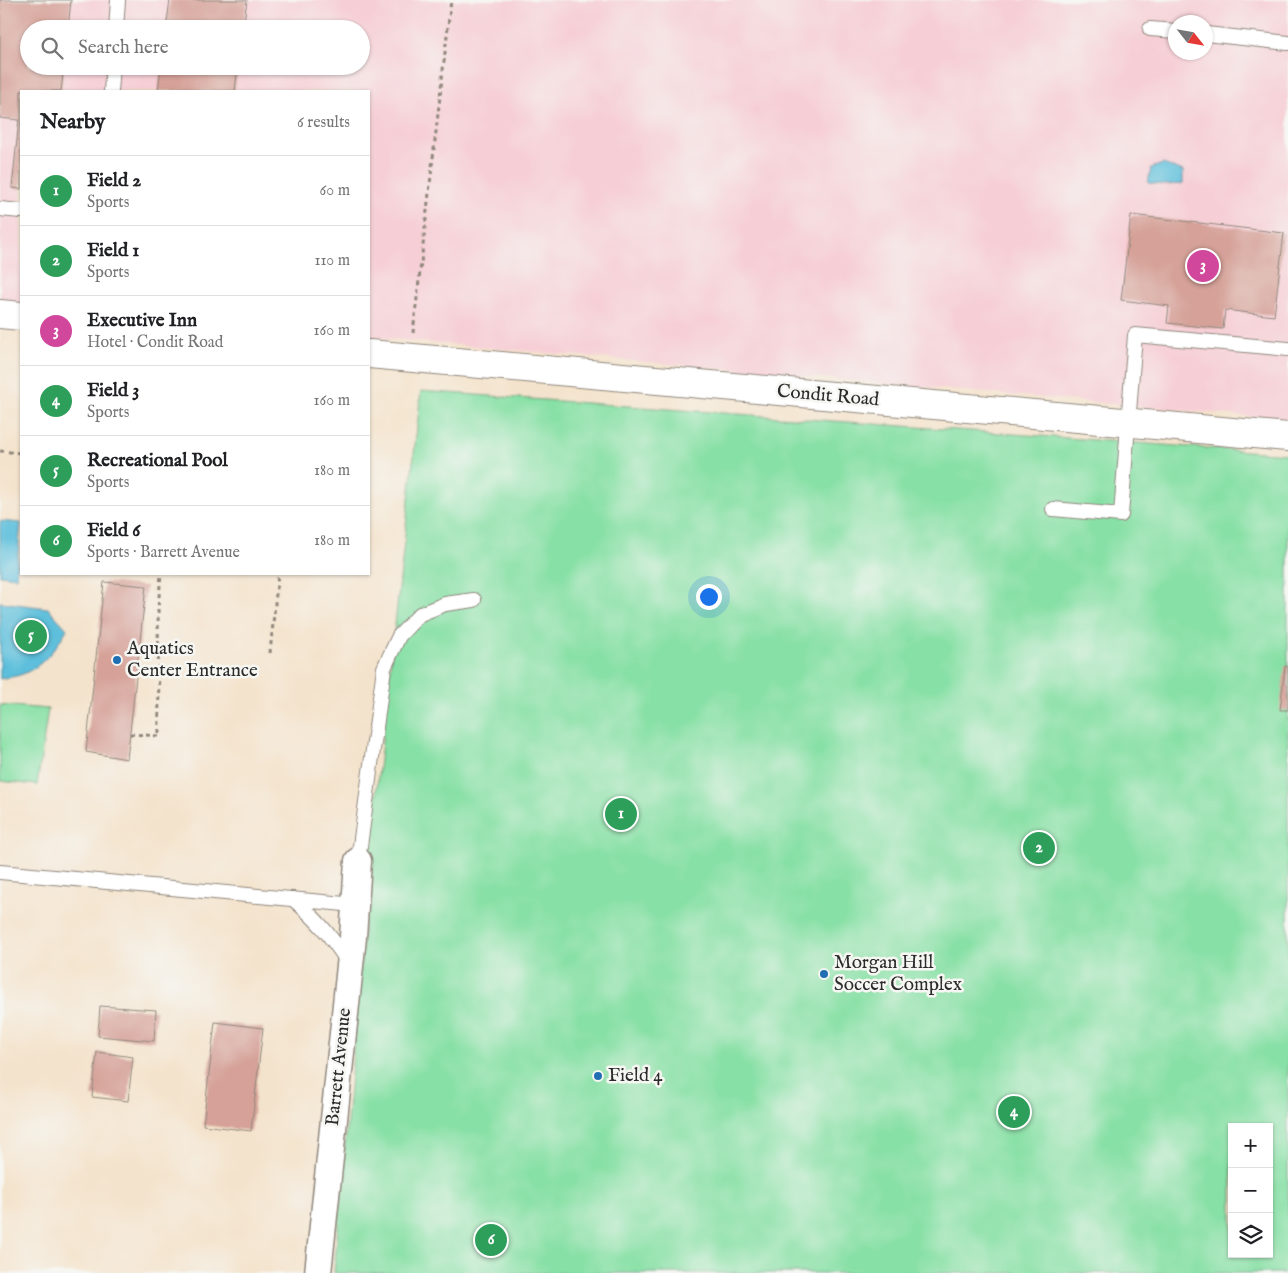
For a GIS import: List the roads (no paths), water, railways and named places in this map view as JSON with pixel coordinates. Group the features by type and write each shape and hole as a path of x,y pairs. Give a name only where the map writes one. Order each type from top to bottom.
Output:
{"street":[{"path":"0,314 20,316"},
{"name":"Condit Road","path":"370,354 1288,437"},
{"name":"Barrett Avenue","path":"318,1273 350,966 358,861"}],"lane":[{"path":"117,20 118,0"},
{"path":"1150,29 1168,30"},
{"path":"1213,35 1288,43"},
{"path":"111,90 112,75"},
{"path":"0,209 20,211"},
{"path":"1053,510 1121,515 1136,334 1288,349"},
{"path":"358,861 384,668 399,636 420,614 445,604 474,600"},
{"path":"0,872 355,905"},
{"path":"293,900 316,919 334,941 350,966"}],"water":[{"path":"1163,164 1183,171 1183,184 1164,185 1148,183 1151,168"},
{"path":"0,521 20,523 16,577 0,575"},
{"path":"0,602 48,608 67,629 54,649 37,666 20,675 0,679"}],"place":[{"name":"Executive Inn","path":"1203,266"},
{"name":"Recreational Pool","path":"31,636"},
{"name":"Aquatics Center Entrance","path":"117,660"},
{"name":"Field 2","path":"621,814"},
{"name":"Field 1","path":"1039,848"},
{"name":"Morgan Hill Soccer Complex","path":"824,974"},
{"name":"Field 4","path":"598,1076"},
{"name":"Field 3","path":"1014,1112"},
{"name":"Field 6","path":"491,1240"}]}
